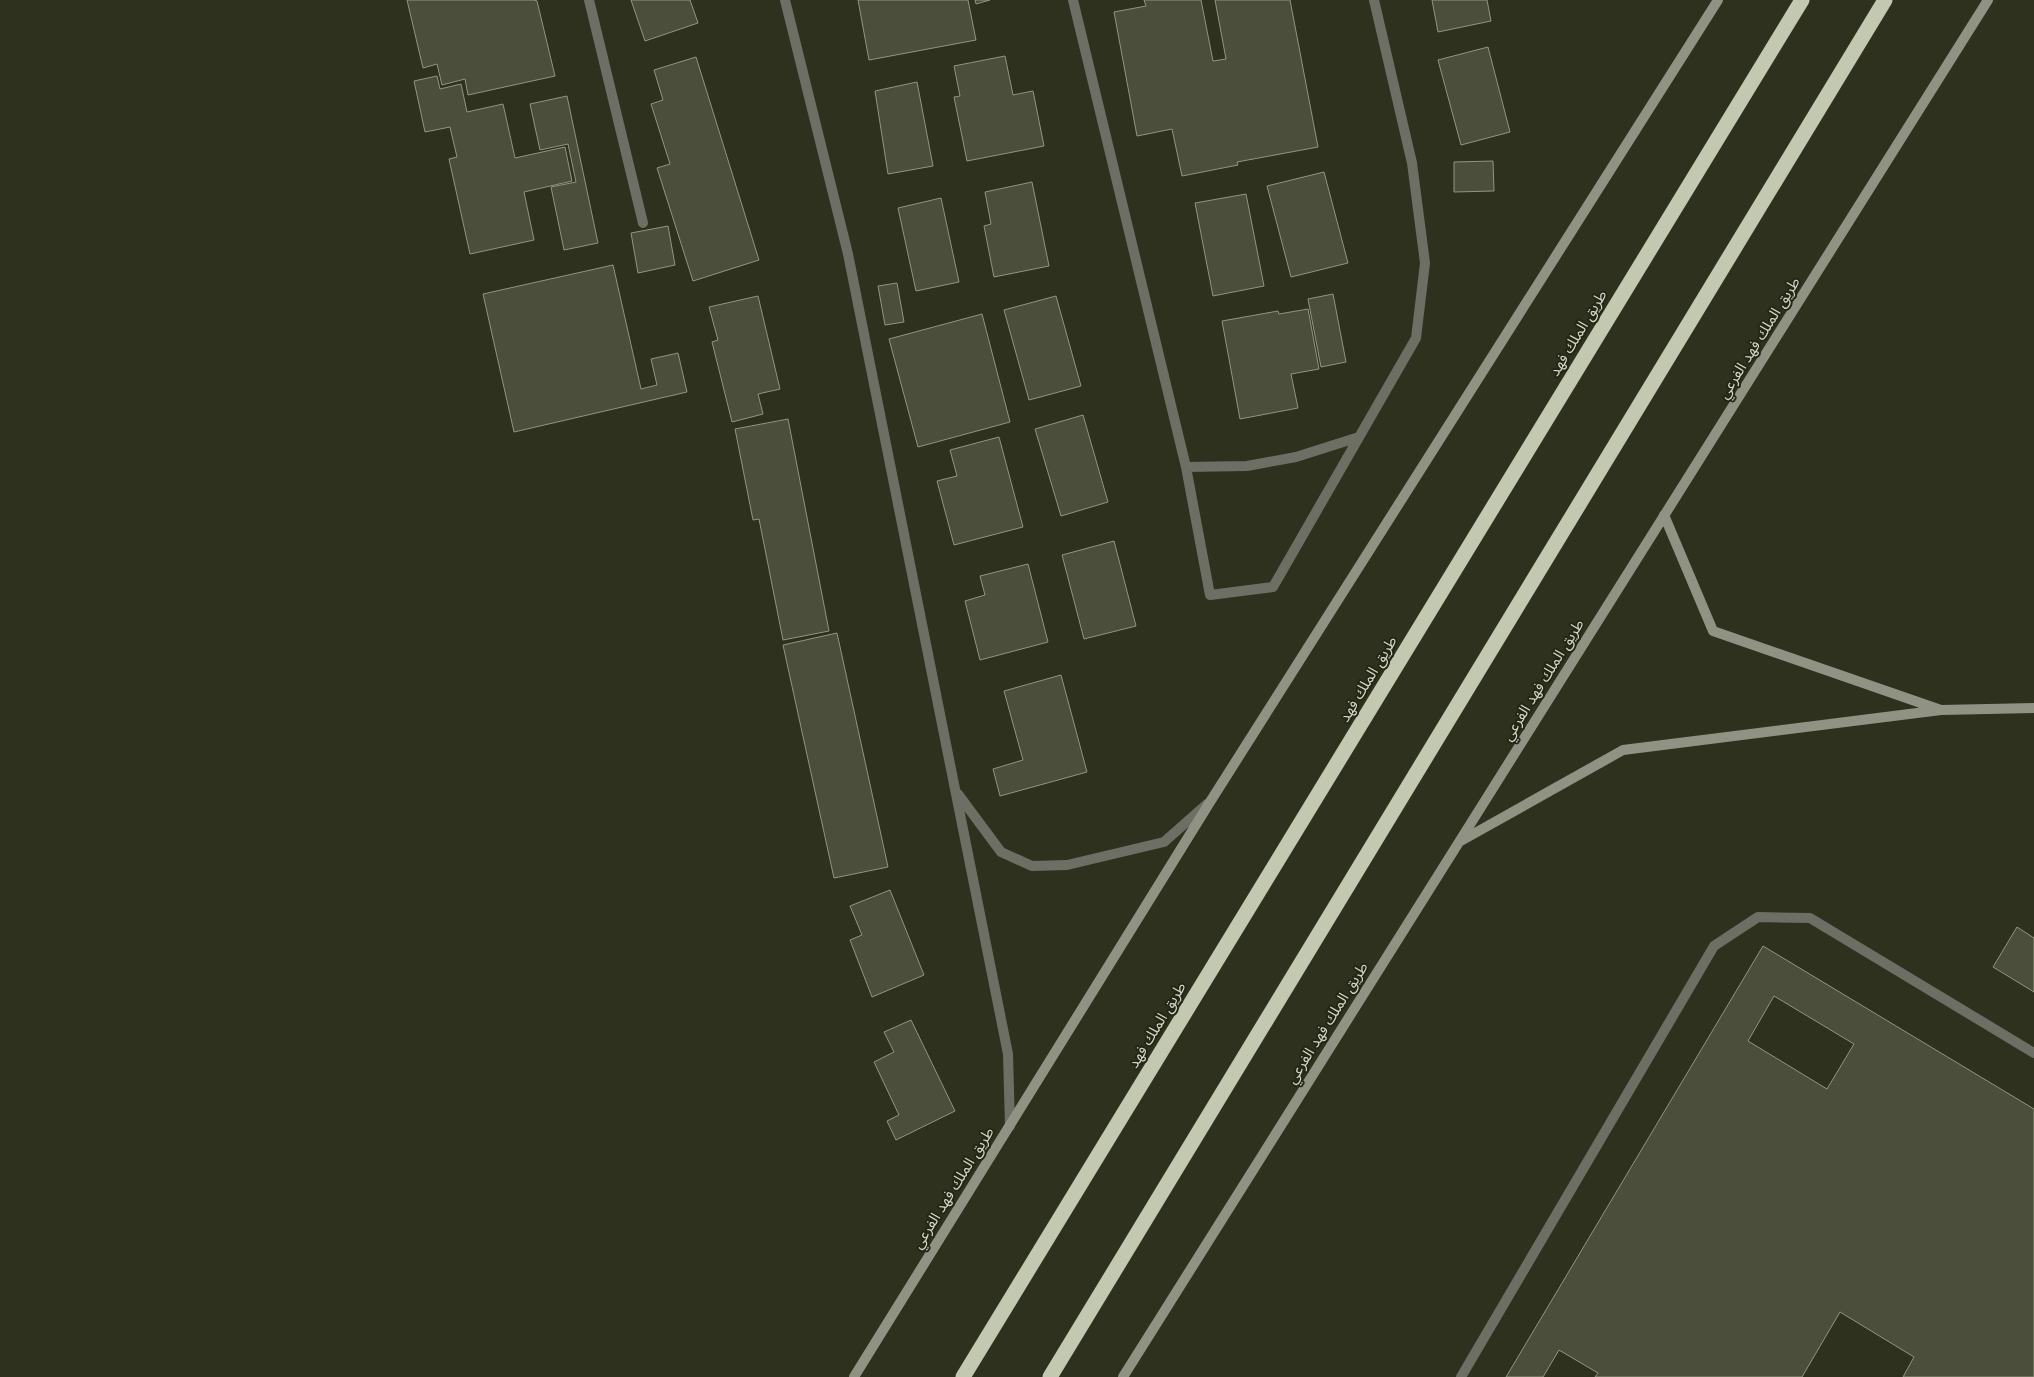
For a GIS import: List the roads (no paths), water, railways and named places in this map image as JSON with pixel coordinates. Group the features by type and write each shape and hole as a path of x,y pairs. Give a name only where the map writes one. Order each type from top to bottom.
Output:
{"highway":[{"name":"طريق الملك فهد","path":"963,1377 1802,0"},
{"path":"1050,1377 1885,0"}],"main road":[{"name":"طريق الملك فهد الفرعي","path":"854,1377 1210,802 1718,0"},
{"name":"طريق الملك فهد الفرعي","path":"1123,1377 1988,0"},
{"path":"1664,516 1713,631 1941,710"},
{"path":"1458,842 1623,750 1941,710 2034,708"}],"street":[{"path":"588,0 643,223"},
{"path":"785,0 848,254 956,792 1008,1054 1010,1126"},
{"path":"1073,0 1186,467 1210,595 1273,587 1416,338 1425,263 1412,163 1374,0"},
{"path":"1186,467 1247,466 1296,457 1359,437"},
{"path":"956,792 1001,852 1032,866 1067,865 1164,842 1210,802"},
{"path":"1461,1377 1714,946 1758,916 1810,918 2034,1052"}]}
